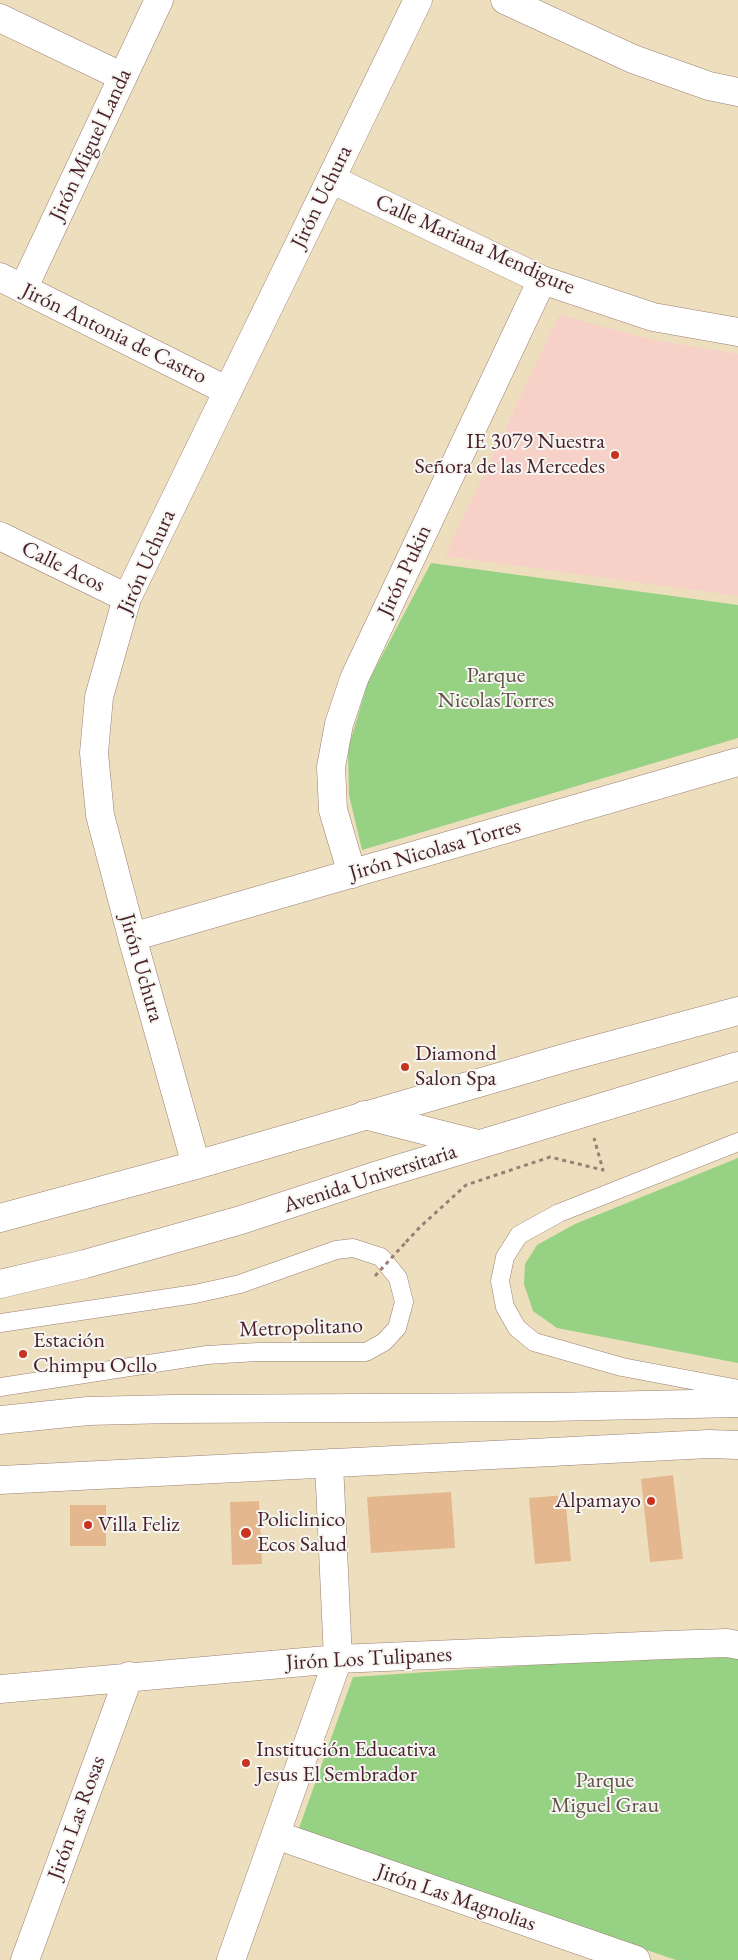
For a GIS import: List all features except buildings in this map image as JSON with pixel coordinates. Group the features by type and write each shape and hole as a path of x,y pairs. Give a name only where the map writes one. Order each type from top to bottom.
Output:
{"street":[{"name":"Jirón Miguel Landa","path":"12,283 123,77 159,0"},
{"name":"Jirón Uchura","path":"196,1165 100,815 94,753 98,697 127,598 418,0"},
{"path":"505,0 634,59 709,86 738,92"},
{"path":"0,18 123,77"},
{"name":"Calle Mariana Mendigure","path":"331,179 542,280 653,316 738,332"},
{"name":"Jirón Pukin","path":"352,874 333,810 331,767 342,715 354,679 542,280"},
{"name":"Jirón Antonia de Castro","path":"12,283 228,391"},
{"name":"Calle Acos","path":"0,536 127,598"},
{"name":"Jirón Nicolasa Torres","path":"132,937 738,762"},
{"path":"0,1218 196,1165 568,1057 738,1011"},
{"name":"Avenida Universitaria","path":"0,1284 85,1264 241,1220 372,1176 738,1066"},
{"path":"364,1115 480,1144"},
{"path":"0,1420 88,1412 173,1409 544,1407 738,1403"},
{"path":"0,1480 709,1444 738,1445"},
{"path":"231,1960 338,1659 329,1463"},
{"name":"Jirón Los Tulipanes","path":"0,1689 129,1676 338,1659 667,1645 738,1644"},
{"name":"Jirón Las Rosas","path":"25,1960 129,1676"},
{"name":"Jirón Las Magnolias","path":"276,1836 636,1960"}],"lane":[{"path":"738,1142 559,1213 519,1235 505,1257 500,1281 505,1307 517,1328 534,1342 622,1367 738,1389"},
{"name":"Metropolitano","path":"0,1323 195,1294 240,1284 336,1250 353,1248 381,1257 398,1278 404,1302 397,1328 384,1342 366,1352 258,1352 208,1355 0,1387"}],"path":[{"path":"374,1276 420,1227 466,1185 550,1157 604,1170"}],"shaded area":[{"name":"IE 3079 Nuestra Señora de las Mercedes","path":"559,315 654,340 738,354 738,596 445,556"}],"green space":[{"name":"Parque NicolasTorres","path":"431,563 738,605 738,738 362,850 349,795 348,749 368,682"},
{"path":"738,1158 738,1363 557,1328 533,1311 524,1284 525,1264 537,1245 575,1224"},
{"name":"Parque Miguel Grau","path":"712,1653 738,1657 738,1960 676,1960 298,1831 353,1677"}],"place":[{"name":"IE 3079 Nuestra Señora de las Mercedes","path":"615,455"},
{"name":"Diamond Salon Spa","path":"405,1067"},
{"name":"Estación Chimpu Ocllo","path":"23,1354"},
{"name":"Alpamayo","path":"651,1501"},
{"name":"Villa Feliz","path":"88,1525"},
{"name":"Policlinico Ecos Salud","path":"246,1533"},
{"name":"Institución Educativa Jesus El Sembrador","path":"246,1763"}]}
